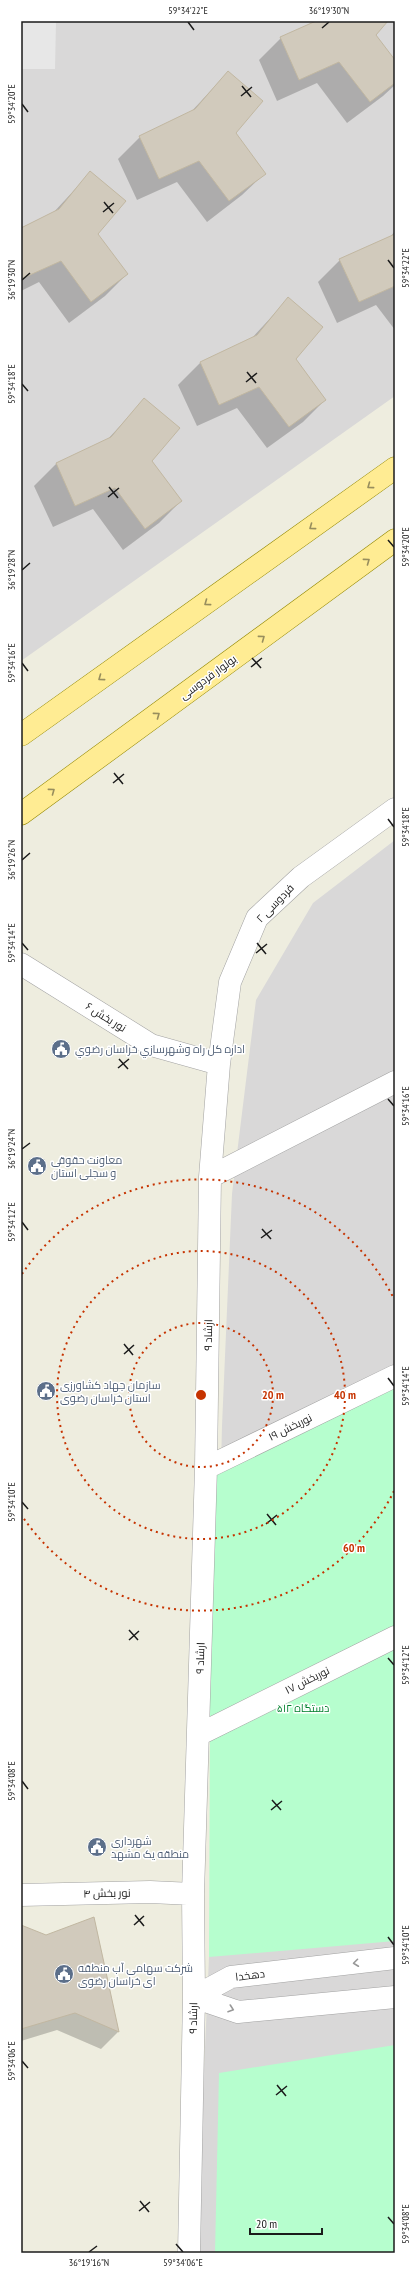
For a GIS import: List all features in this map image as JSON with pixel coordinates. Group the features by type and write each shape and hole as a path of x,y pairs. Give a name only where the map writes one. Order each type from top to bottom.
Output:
{"main road":[{"path":"21,736 395,468"},
{"name":"بولوار فردوسی","path":"21,814 395,540"}],"street":[{"name":"فردوسی ۲","path":"219,1064 230,982 257,918 301,877 395,809"},
{"name":"نور بخش ۶","path":"21,964 151,1045 219,1064"},
{"name":"ارشاد ۹","path":"189,2253 194,1997 193,1894 206,1468 210,1178 219,1064"},
{"path":"210,1178 395,1082"},
{"name":"نوربخش ۱۹","path":"206,1468 395,1376"},
{"name":"نوربخش ۱۷","path":"198,1735 395,1637"},
{"name":"نور بخش ۴","path":"21,1895 150,1892 193,1894"},
{"name":"دهخدا","path":"194,1997 231,1977 395,1958"},
{"path":"194,1997 238,2012 395,1996"}],"shaded area":[{"path":"21,21 395,21 395,396 21,661"},
{"path":"21,21 56,21 55,69 21,69"},
{"path":"395,840 395,2253 196,2253 209,1957 222,1426 232,1194 256,1000 313,903"}],"green space":[{"name":"۵۱۲ دستگاه","path":"395,1382 395,1941 209,1957 211,1475"},
{"path":"395,2045 395,2253 215,2253 219,2073"}],"building":[{"path":"316,21 388,21 376,35 395,60 395,83 370,102 339,62 299,80 280,37"},
{"path":"228,71 263,101 236,133 266,174 229,201 199,161 159,179 139,136 195,109"},
{"path":"90,171 126,201 98,234 128,274 91,302 61,261 21,279 21,228 59,209"},
{"path":"395,234 395,286 359,302 339,259"},
{"path":"288,297 323,327 296,359 326,400 289,427 259,387 219,405 200,362 257,335"},
{"path":"144,398 180,428 152,461 182,501 145,529 115,488 75,506 56,463 111,437"},
{"name":"شرکت سهامی آب منطقه ای خراسان رضوی","path":"94,1917 119,2032 75,2013 21,2029 21,1925 46,1935"}],"place":[{"name":"اداره كل راه وشهرسازي خراسان رضوي","path":"61,1049"},
{"name":"معاونت حقوقی و سجلی استان","path":"37,1166"},
{"name":"سازمان جهاد کشاورزی استان خراسان رضوی","path":"46,1391"},
{"name":"شهرداری منطقه یک مشهد","path":"97,1847"},
{"name":"شرکت سهامی آب منطقه ای خراسان رضوی","path":"64,1974"}]}
